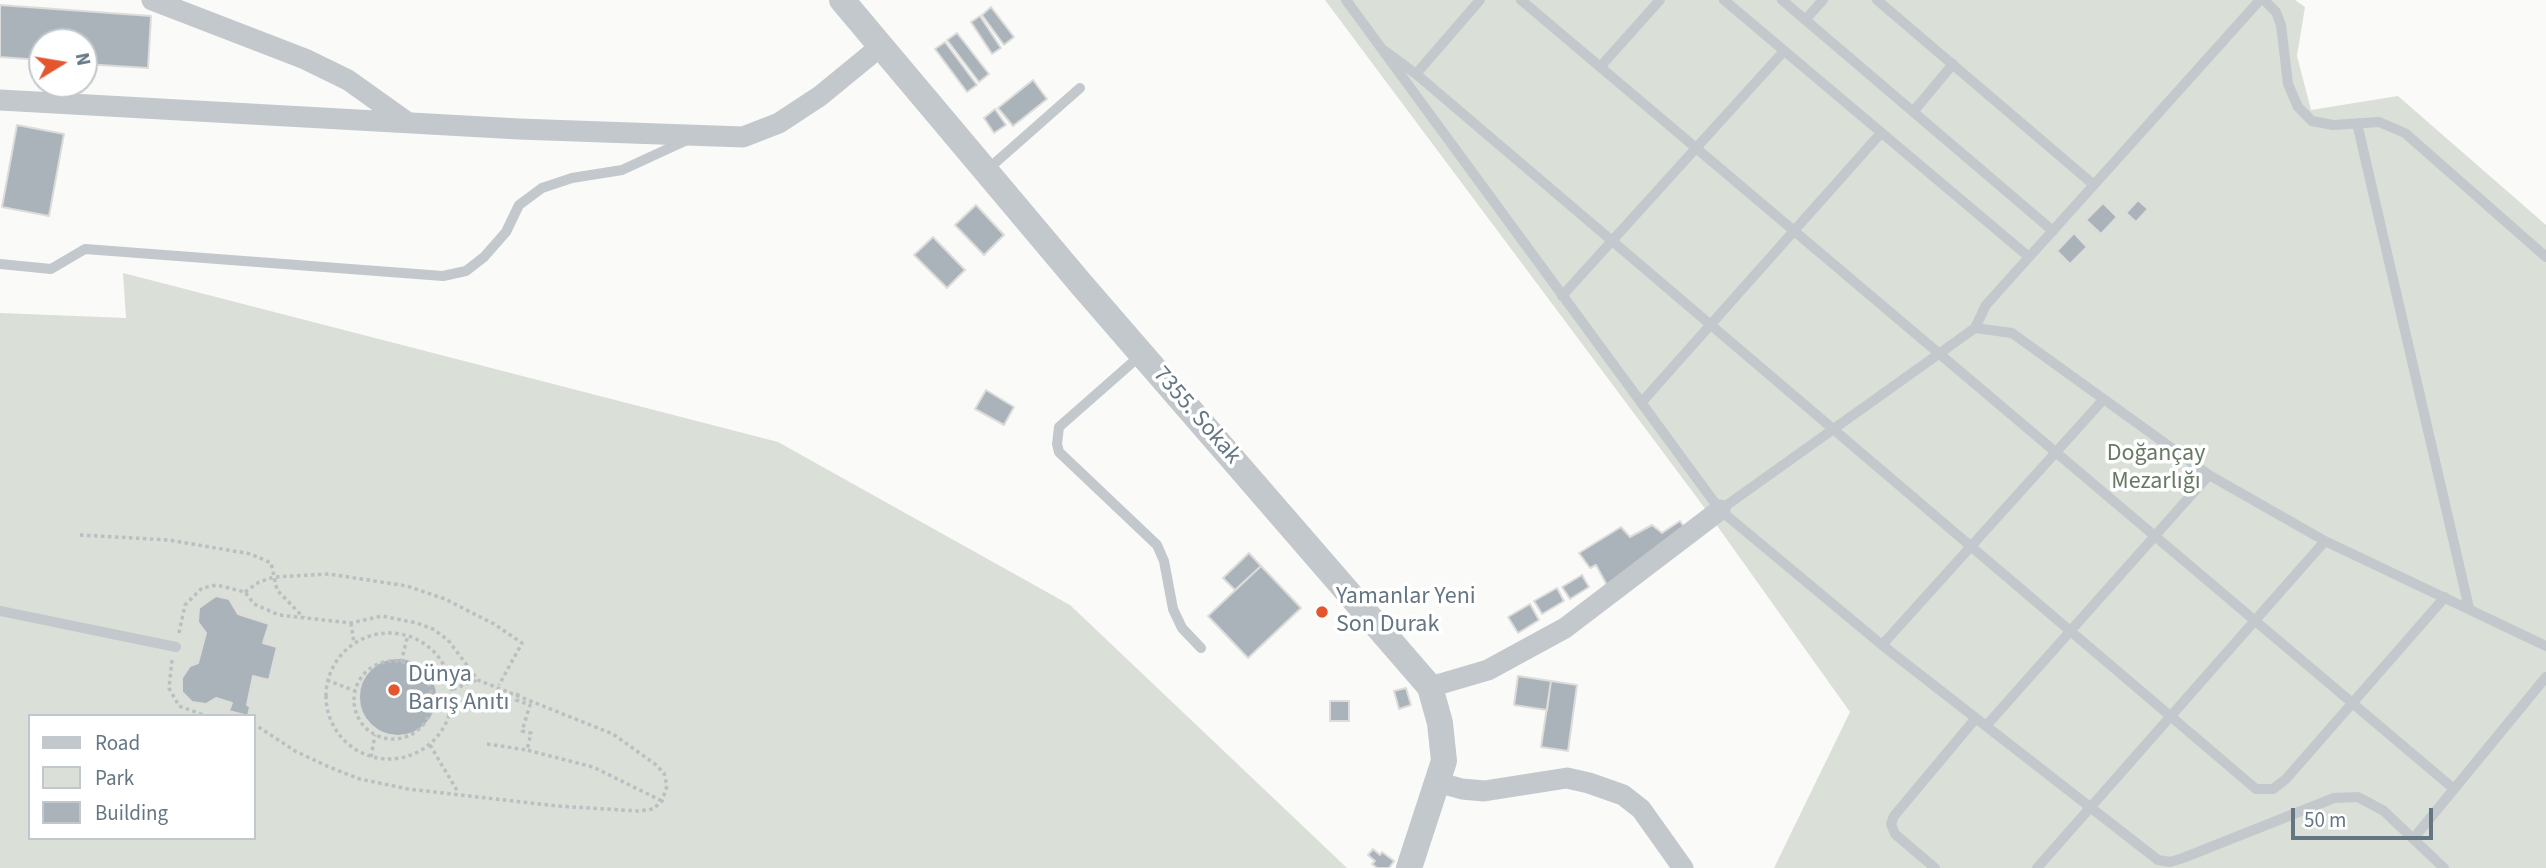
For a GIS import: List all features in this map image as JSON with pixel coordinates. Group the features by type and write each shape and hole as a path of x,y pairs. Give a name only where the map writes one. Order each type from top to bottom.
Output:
{"street":[{"path":"152,0 305,59 348,80 408,123"},
{"name":"7355. Sokak","path":"842,0 1142,354 1430,687 1440,723 1444,761 1409,868"},
{"path":"0,100 408,123 743,137 779,123 820,96 881,46"},
{"path":"1430,687 1488,670 1565,628 1720,510"},
{"path":"1437,782 1462,789 1484,791 1567,778 1589,783 1623,796 1641,809 1683,868"}],"lane":[{"path":"1346,0 1374,43 1720,510 1882,645 2164,864 2334,797 2358,797 2384,811 2444,868"},
{"path":"1416,74 1480,0"},
{"path":"1521,0 2454,789"},
{"path":"1600,67 1660,0"},
{"path":"1724,0 2029,257"},
{"path":"1782,0 2053,231"},
{"path":"1805,20 1823,0"},
{"path":"1877,0 2094,185"},
{"path":"1720,510 1975,328 1986,305 2262,0 2276,12 2281,25 2288,85 2298,107 2312,121 2333,125 2379,122 2405,133 2546,257"},
{"path":"1374,43 1416,74 2256,789 2273,789 2287,779 2445,597"},
{"path":"1562,296 1784,51"},
{"path":"1913,112 1953,65"},
{"path":"986,171 1080,88"},
{"path":"2357,123 2469,608"},
{"path":"1641,403 1881,133"},
{"path":"0,264 51,269 85,249 443,276 466,271 484,257 506,232 519,205 542,188 572,178 622,170 694,137"},
{"path":"1975,328 2012,333 2210,475 2325,541 2546,646"},
{"path":"1142,354 1059,427 1057,444 1059,452 1157,545 1164,561 1173,609 1182,628 1200,648"},
{"path":"1882,645 2103,400"},
{"path":"1986,726 2210,475"},
{"path":"2037,868 2325,541"},
{"path":"0,611 176,647"},
{"path":"2413,839 2546,677"},
{"path":"1935,868 1895,834 1891,824 1894,816 1976,718"}],"path":[{"path":"80,535 169,540 231,549 271,563 277,590 304,618"},
{"path":"245,592 259,582 274,577 329,574 369,577 445,599 494,624 522,643 499,685"},
{"path":"201,714 179,706 169,688 169,671 185,605 202,588 233,586 245,592 254,604 267,611 304,618 351,623 382,616 399,617 433,629 448,640 478,680"},
{"path":"351,623 354,643"},
{"path":"388,632 408,635 425,643 439,655 448,671 453,689 452,711 444,730 430,746 412,756 392,760 372,757 354,749 339,736 328,709 327,680 336,661 354,643 368,636 388,632"},
{"path":"401,662 408,635"},
{"path":"401,662 422,674 432,695 432,707 424,724 410,736 392,740 375,735 357,716 355,691 360,680 378,664 401,662"},
{"path":"327,680 355,691"},
{"path":"256,725 295,751 360,779 431,792 459,793 556,806 638,811 653,809 662,801 667,786 664,774 640,751 613,734 499,685 478,680 453,689"},
{"path":"518,693 516,700 530,705 522,731 531,733 527,750"},
{"path":"432,707 452,711"},
{"path":"372,757 375,735"},
{"path":"487,744 527,750 593,767 662,801"},
{"path":"430,746 459,793"}],"green space":[{"name":"Doğançay Mezarlığı","path":"1325,0 2295,0 2305,7 2297,56 2311,110 2398,96 2546,225 2546,868 1774,868 1850,712 1698,499"},
{"path":"123,273 778,442 1070,605 1347,868 0,868 0,313 126,318"}],"building":[{"path":"0,5 151,16 148,68 98,65 98,28 28,28 28,59 0,57"},
{"path":"991,7 1014,37 1004,45 982,15"},
{"path":"980,16 1001,48 992,54 971,22"},
{"path":"957,33 989,74 979,82 947,40"},
{"path":"945,42 977,85 967,92 935,49"},
{"path":"1033,80 1047,99 1013,126 998,108"},
{"path":"995,109 1006,125 994,133 984,118"},
{"path":"17,125 64,134 49,216 2,207"},
{"path":"2138,200 2148,209 2136,222 2126,213"},
{"path":"2103,203 2117,217 2101,234 2086,220"},
{"path":"976,205 1004,235 984,255 955,225"},
{"path":"2074,233 2087,247 2070,264 2057,251"},
{"path":"933,237 965,270 947,288 914,255"},
{"path":"986,390 1014,407 1004,425 975,409"},
{"path":"1680,521 1686,530 1607,585 1596,565 1590,568 1579,553 1621,527 1630,537 1652,525 1662,533"},
{"path":"1249,553 1261,566 1235,590 1223,578"},
{"path":"1261,566 1301,608 1248,658 1208,616"},
{"path":"1582,575 1589,587 1570,599 1562,587"},
{"path":"1557,588 1564,601 1542,614 1534,601"},
{"path":"216,596 229,599 238,614 269,624 263,643 277,647 269,680 253,676 247,705 250,707 248,714 229,711 232,703 216,698 206,704 192,702 182,692 182,678 190,666 198,663 206,633 198,622 199,608"},
{"path":"1530,604 1539,620 1518,633 1508,617"},
{"path":"390,658 406,658 420,664 431,675 437,689 437,705 431,719 420,730 406,736 390,736 376,730 365,719 359,705 359,689 365,675 376,664"},
{"path":"1518,676 1551,681 1547,710 1514,705"},
{"path":"1551,681 1577,685 1568,751 1541,747"},
{"path":"1406,688 1411,705 1399,709 1394,691"},
{"path":"1330,701 1349,701 1349,721 1330,721"},
{"path":"1373,849 1394,861 1389,868 1377,868 1372,864 1375,861 1368,855"}],"place":[{"name":"Yamanlar Yeni Son Durak","path":"1322,612"},
{"name":"Dünya Barış Anıtı","path":"394,690"}]}
